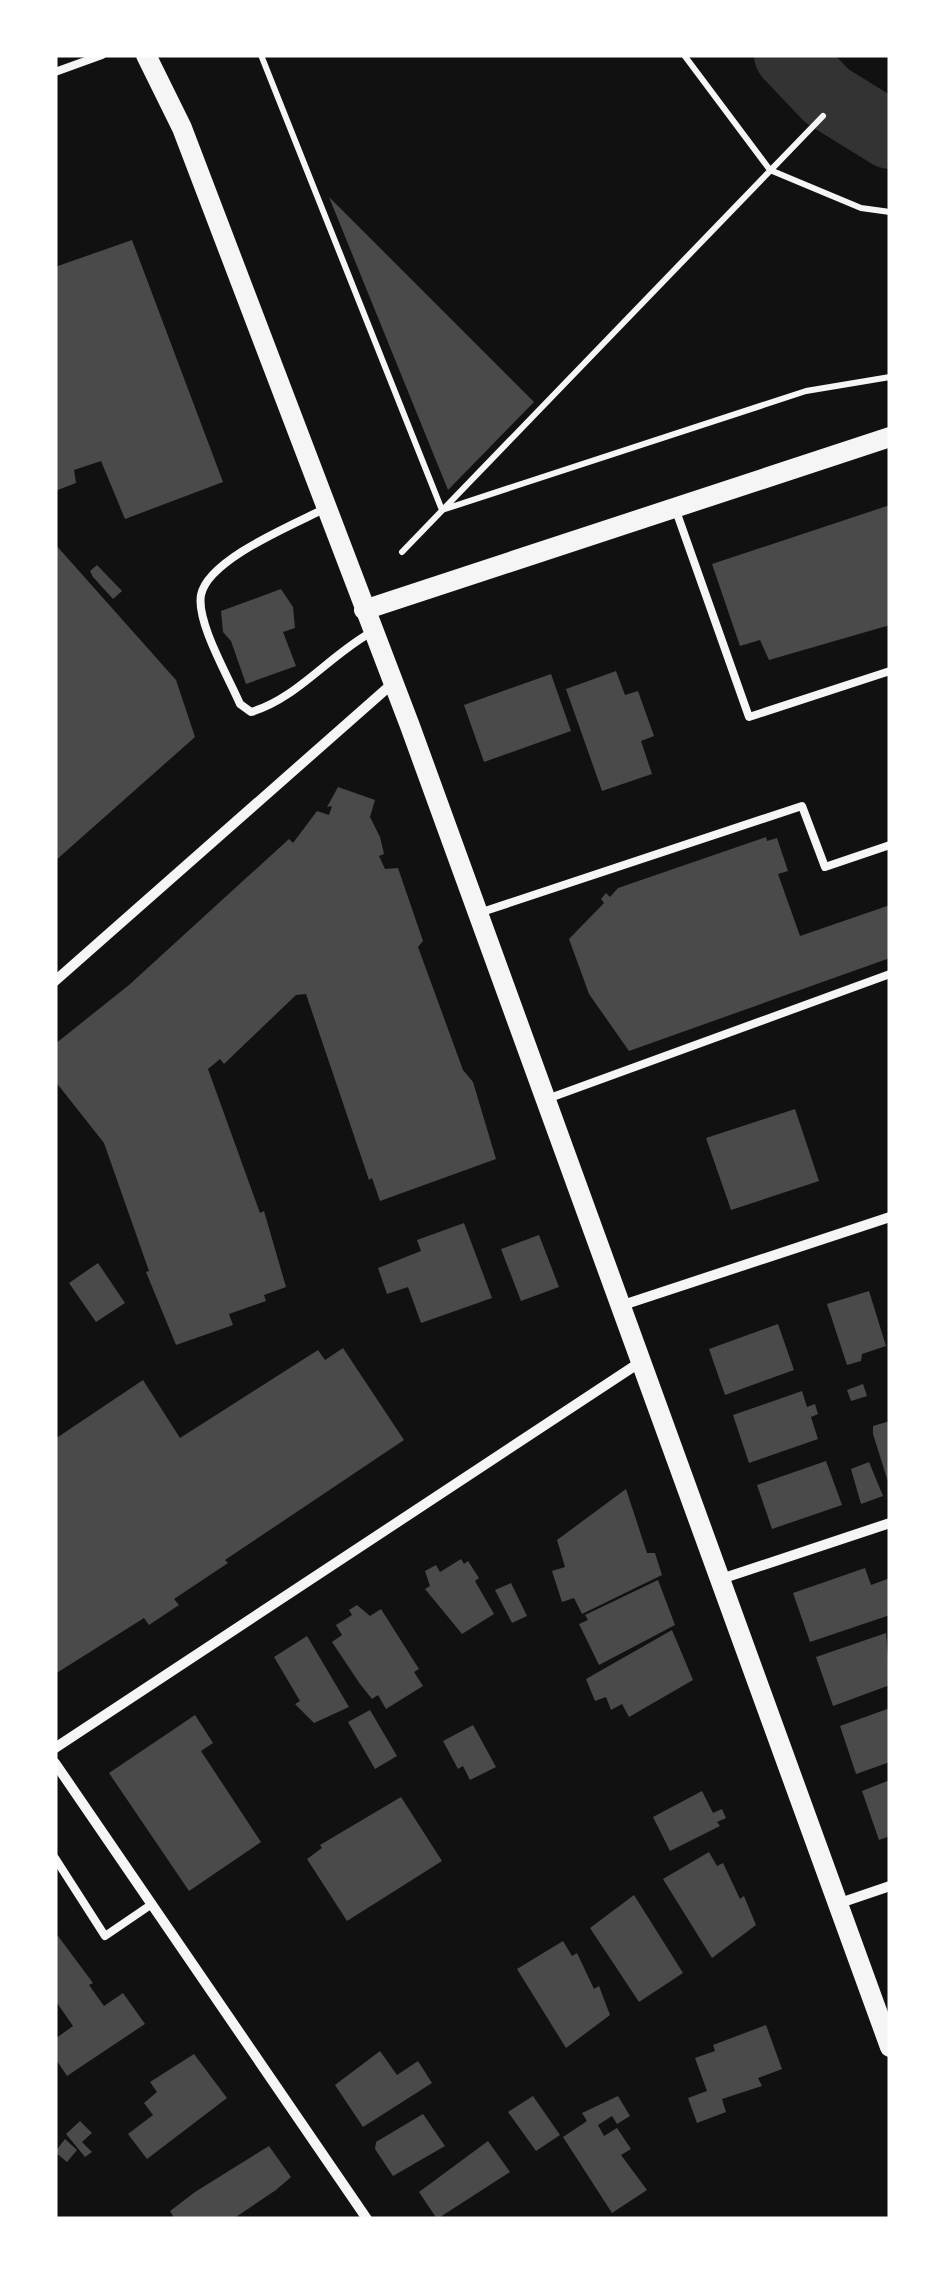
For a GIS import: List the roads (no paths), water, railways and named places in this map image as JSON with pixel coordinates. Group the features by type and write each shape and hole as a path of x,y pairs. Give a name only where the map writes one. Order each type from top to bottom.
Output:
{"main road":[{"path":"146,55 182,128 394,683 890,2047"},
{"path":"364,610 890,437"}],"street":[{"path":"55,980 394,683"},
{"path":"623,1305 890,1217"},
{"path":"55,1748 643,1360"},
{"path":"721,1578 890,1523"},
{"path":"55,1763 367,2219"},
{"path":"840,1903 890,1886"}],"lane":[{"path":"55,72 102,55"},
{"path":"326,508 258,542 211,575 201,596 207,630 240,704 251,712 274,705 332,655 373,631"},
{"path":"675,508 750,718 890,671"},
{"path":"478,912 802,806 824,867 890,845"},
{"path":"547,1098 890,974"},
{"path":"55,1858 105,1936 152,1904"}],"waterway":[{"path":"788,55 827,96 890,135"}]}
